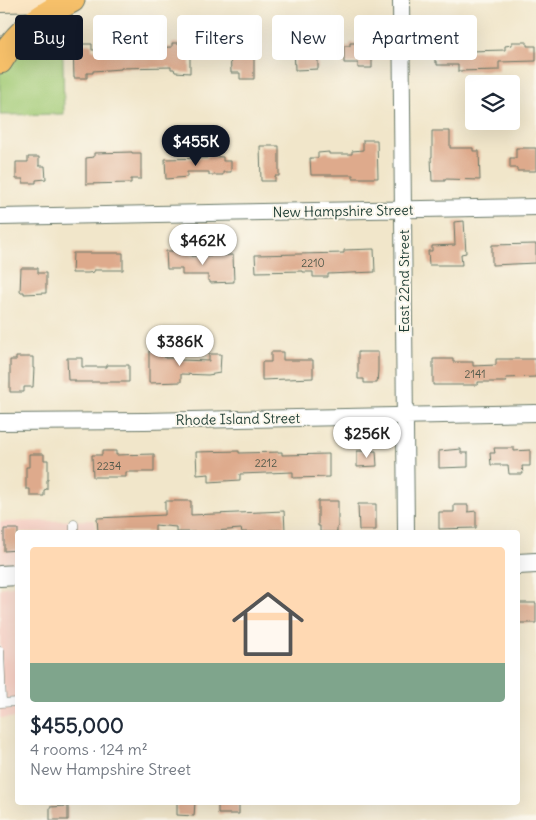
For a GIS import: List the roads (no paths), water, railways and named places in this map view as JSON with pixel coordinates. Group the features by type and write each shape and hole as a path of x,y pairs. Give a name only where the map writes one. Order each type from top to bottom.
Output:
{"main road":[{"path":"0,1 50,0"},
{"path":"0,60 25,28 43,15 72,0"}],"street":[{"name":"East 22nd Street","path":"401,0 406,530"},
{"name":"New Hampshire Street","path":"0,217 536,207"},
{"name":"Rhode Island Street","path":"0,422 154,421 536,412"},
{"path":"520,564 536,563"},
{"path":"0,576 15,576"}],"lane":[{"path":"0,651 1,703 15,702"}]}
